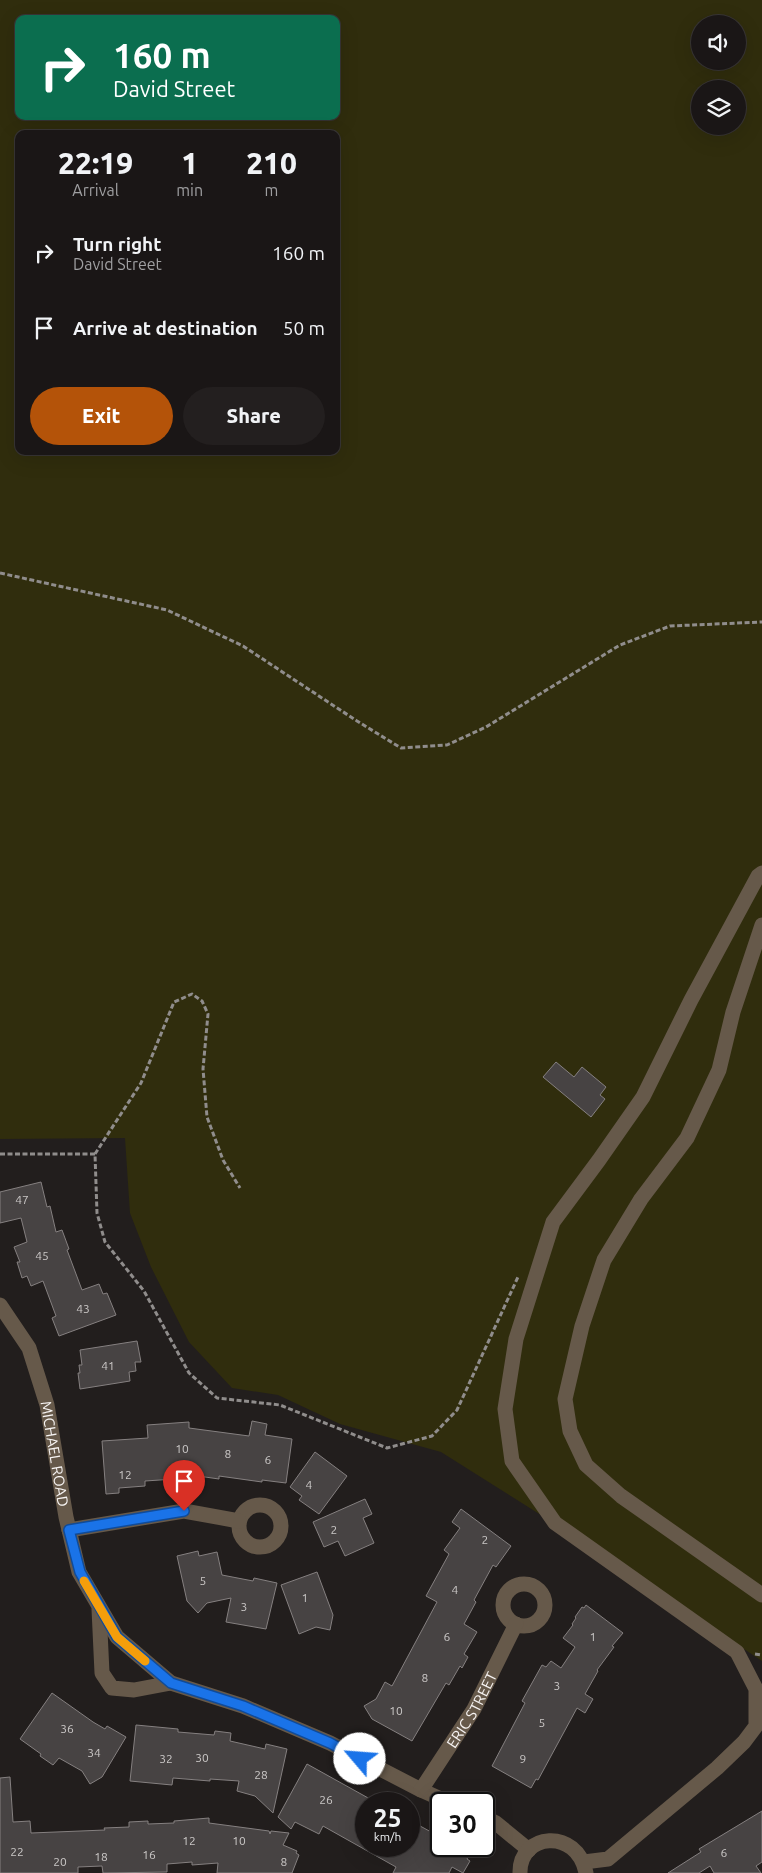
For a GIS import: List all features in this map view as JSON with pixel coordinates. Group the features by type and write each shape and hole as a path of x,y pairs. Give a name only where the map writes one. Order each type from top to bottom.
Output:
{"street":[{"path":"520,1873 523,1858 529,1850 538,1843 549,1840 560,1841 570,1845 578,1853 585,1868 608,1859 717,1768 744,1742 756,1726 756,1689 737,1652 556,1523 512,1461 505,1409 516,1339 553,1222 644,1097 690,1000 758,876 762,873"},
{"path":"762,925 733,1012 719,1070 687,1138 641,1199 604,1260 582,1326 565,1399 570,1431 586,1465 621,1496 762,1595"},
{"name":"MICHAEL ROAD","path":"0,1305 29,1348 39,1381 46,1405 69,1530 80,1572 117,1637 171,1683 243,1706 330,1743 430,1794"},
{"path":"69,1530 184,1511 239,1521"},
{"name":"MICHAEL ROAD","path":"99,1608 102,1673 112,1688 134,1690 171,1683"},
{"name":"ERIC STREET","path":"421,1790 474,1709 516,1624"},
{"path":"495,1822 529,1850"}],"path":[{"path":"0,573 167,610 243,646 348,716 401,748 447,745 486,727 620,645 670,626 762,622"},
{"path":"240,1188 222,1160 206,1117 203,1069 208,1014 202,1001 192,994 174,1002 141,1083 94,1154 97,1213 105,1242 144,1291 189,1373 218,1398 280,1405 387,1448 432,1436 457,1410 521,1270"},
{"path":"0,1154 94,1154"}],"shaded area":[{"path":"0,0 762,0 762,1661 579,1539 441,1452 340,1424 278,1395 232,1388 189,1342 151,1267 130,1213 125,1138 0,1139"}],"building":[{"path":"556,1062 574,1077 582,1067 606,1087 600,1095 605,1099 591,1117 543,1077"},
{"path":"41,1182 47,1207 50,1206 56,1232 62,1230 69,1249 67,1250 82,1290 99,1284 103,1294 107,1293 116,1315 59,1336 52,1318 56,1316 43,1281 31,1286 27,1276 22,1278 17,1262 20,1262 14,1247 27,1242 21,1218 0,1223 0,1192"},
{"path":"137,1341 141,1362 135,1362 136,1371 129,1372 130,1381 80,1389 78,1373 80,1373 79,1365 82,1365 80,1350"},
{"path":"252,1421 267,1424 265,1435 292,1439 286,1483 219,1476 219,1479 205,1477 145,1481 145,1486 119,1488 119,1493 106,1494 102,1441 148,1438 147,1425 189,1422 189,1428 249,1436"},
{"path":"315,1452 347,1476 319,1514 299,1500 302,1496 290,1487"},
{"path":"365,1499 372,1514 363,1518 374,1543 345,1556 338,1541 324,1547 313,1522"},
{"path":"461,1509 511,1546 496,1567 493,1565 474,1600 476,1602 464,1624 477,1632 464,1654 468,1657 462,1668 460,1666 449,1685 446,1683 412,1741 372,1719 364,1706 376,1699 385,1682 392,1686 437,1602 426,1596 449,1554 444,1550 460,1528 452,1522"},
{"path":"198,1551 199,1556 217,1552 222,1575 253,1581 254,1578 277,1583 266,1629 226,1622 231,1598 207,1603 198,1613 187,1601 177,1556"},
{"path":"317,1572 333,1615 330,1630 316,1627 299,1634 281,1585"},
{"path":"586,1605 623,1633 612,1646 614,1647 597,1670 585,1694 593,1699 585,1713 577,1708 538,1780 536,1779 531,1788 492,1766 525,1703 522,1701 542,1665 546,1667 551,1661 561,1668 575,1647 563,1638 573,1625 575,1617 582,1607 584,1608"},
{"path":"52,1693 93,1722 105,1729 107,1726 126,1737 102,1777 90,1784 82,1771 59,1758 53,1765 20,1739"},
{"path":"136,1725 178,1729 178,1732 214,1735 215,1731 231,1733 230,1741 265,1749 266,1744 287,1749 273,1813 255,1796 237,1791 239,1781 173,1778 172,1785 130,1781"},
{"path":"307,1764 357,1792 355,1792 355,1844 323,1826 319,1834 295,1822 291,1829 278,1817"},
{"path":"10,1777 13,1822 30,1821 31,1833 105,1830 104,1828 129,1827 129,1822 148,1821 148,1824 174,1823 174,1821 209,1818 209,1823 269,1831 270,1834 271,1831 289,1833 283,1845 297,1851 296,1853 299,1855 292,1873 217,1873 218,1863 192,1865 192,1862 167,1864 167,1872 103,1873 102,1866 78,1867 78,1873 0,1873 0,1778"},
{"path":"762,1811 762,1862 756,1866 761,1873 714,1873 710,1866 699,1873 668,1873 701,1852 699,1849"},
{"path":"420,1826 430,1831 430,1857 468,1857 467,1859 470,1861 463,1873 452,1867 449,1873 393,1873 396,1867 378,1857 420,1857"}],"slow traffic":[{"path":"84,1581 117,1637 145,1661"}],"route":[{"path":"184,1511 69,1530 80,1572 117,1637 171,1683 243,1706 330,1743 360,1759"}]}
